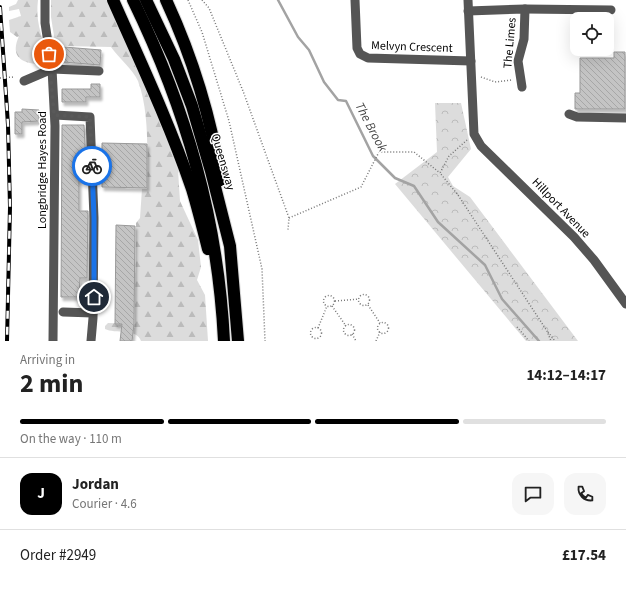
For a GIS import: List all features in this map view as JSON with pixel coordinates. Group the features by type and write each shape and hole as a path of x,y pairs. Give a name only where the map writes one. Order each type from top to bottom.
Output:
{"highway":[{"path":"113,0 183,163 193,191 222,303"},
{"path":"133,0 165,70 189,139 210,219 222,303 224,341"},
{"name":"Queensway","path":"146,0 174,59 192,106 230,246 238,341"},
{"path":"166,0 199,84 217,155 230,246"}],"street":[{"name":"Longbridge Hayes Road","path":"45,0 45,23 52,69 54,115 53,341"},
{"name":"Melvyn Crescent","path":"355,0 357,48 363,56 368,58 471,61"},
{"path":"468,0 474,134"},
{"path":"595,10 596,0"},
{"path":"524,10 610,10"},
{"name":"The Limes","path":"468,11 524,10 524,39 518,61 521,83"},
{"path":"24,81 52,69 99,71"},
{"path":"569,114 577,118 626,118"},
{"path":"54,115 90,117 94,218 93,313 91,341"},
{"name":"Hillport Avenue","path":"474,134 481,146 574,237 624,298"},
{"path":"63,312 93,313"}],"path":[{"path":"188,0 202,32 231,128 262,270 265,341"},
{"path":"202,0 209,8 243,91 289,218 288,230"},
{"path":"471,74 495,82 521,83"},
{"path":"0,78 14,77"},
{"path":"440,173 448,156 474,134"},
{"path":"289,218 361,187 379,152 414,152 440,173 458,195 555,341"},
{"path":"335,301 359,299 361,295 366,295 370,299 367,304"},
{"path":"327,306 324,302 326,297 331,296 335,301"},
{"path":"359,299 362,305 367,304"},
{"path":"332,306 335,301"},
{"path":"367,304 380,323 385,323 388,328 385,333 380,332"},
{"path":"327,306 332,306"},
{"path":"322,341 319,338 314,338 311,334 313,329 318,328 327,306"},
{"path":"332,306 346,326"},
{"path":"380,323 377,328 380,332"},
{"path":"346,326 353,326 354,331 352,334 356,341"},
{"path":"346,326 344,332 348,335 352,334"},
{"path":"517,327 529,341"},
{"path":"318,328 322,333 319,338"},
{"path":"547,331 551,341"},
{"path":"376,341 380,332"}],"green space":[{"path":"18,0 38,0 38,19 44,46 40,60 36,64 25,61 18,56 16,48 19,36 17,37 10,32 9,20 21,16 19,9 9,11 9,7 16,4"},
{"path":"51,0 107,0 146,86 178,170 180,201 198,240 201,267 197,280 205,295 208,341 141,341 135,334 105,329 105,326 108,323 135,324 136,223 140,218 142,189 147,189 147,135 142,93 136,77 111,47 61,46 61,60 58,61 51,17"},
{"path":"435,103 461,103 471,149 448,177 453,186 470,197 578,341 526,341 395,184 437,152"}],"building":[{"path":"64,47 101,50 100,65 63,62"},
{"path":"614,52 625,52 625,109 575,109 575,93 580,93 580,58 614,58"},
{"path":"91,84 100,84 100,97 86,97 86,102 62,102 62,89 91,89"},
{"path":"22,109 39,110 39,121 22,122 22,134 15,134 15,112 22,112"},
{"path":"62,125 84,125 86,164 79,164 79,211 88,211 87,278 80,278 79,297 61,297"},
{"path":"102,143 147,144 147,188 102,187"},
{"path":"116,225 135,226 134,324 132,341 120,341 122,324 115,324"}],"waterway":[{"name":"The Brook","path":"278,0 298,37 309,50 324,82 338,100 346,101 373,156 395,178 414,186 438,222 485,265 502,299 539,341"}],"railway":[{"path":"0,7 8,125 10,207 7,341"}],"way so far":[{"path":"49,54 52,69 54,115 90,117 92,166"}],"route":[{"path":"92,166 94,218 94,297"}]}
